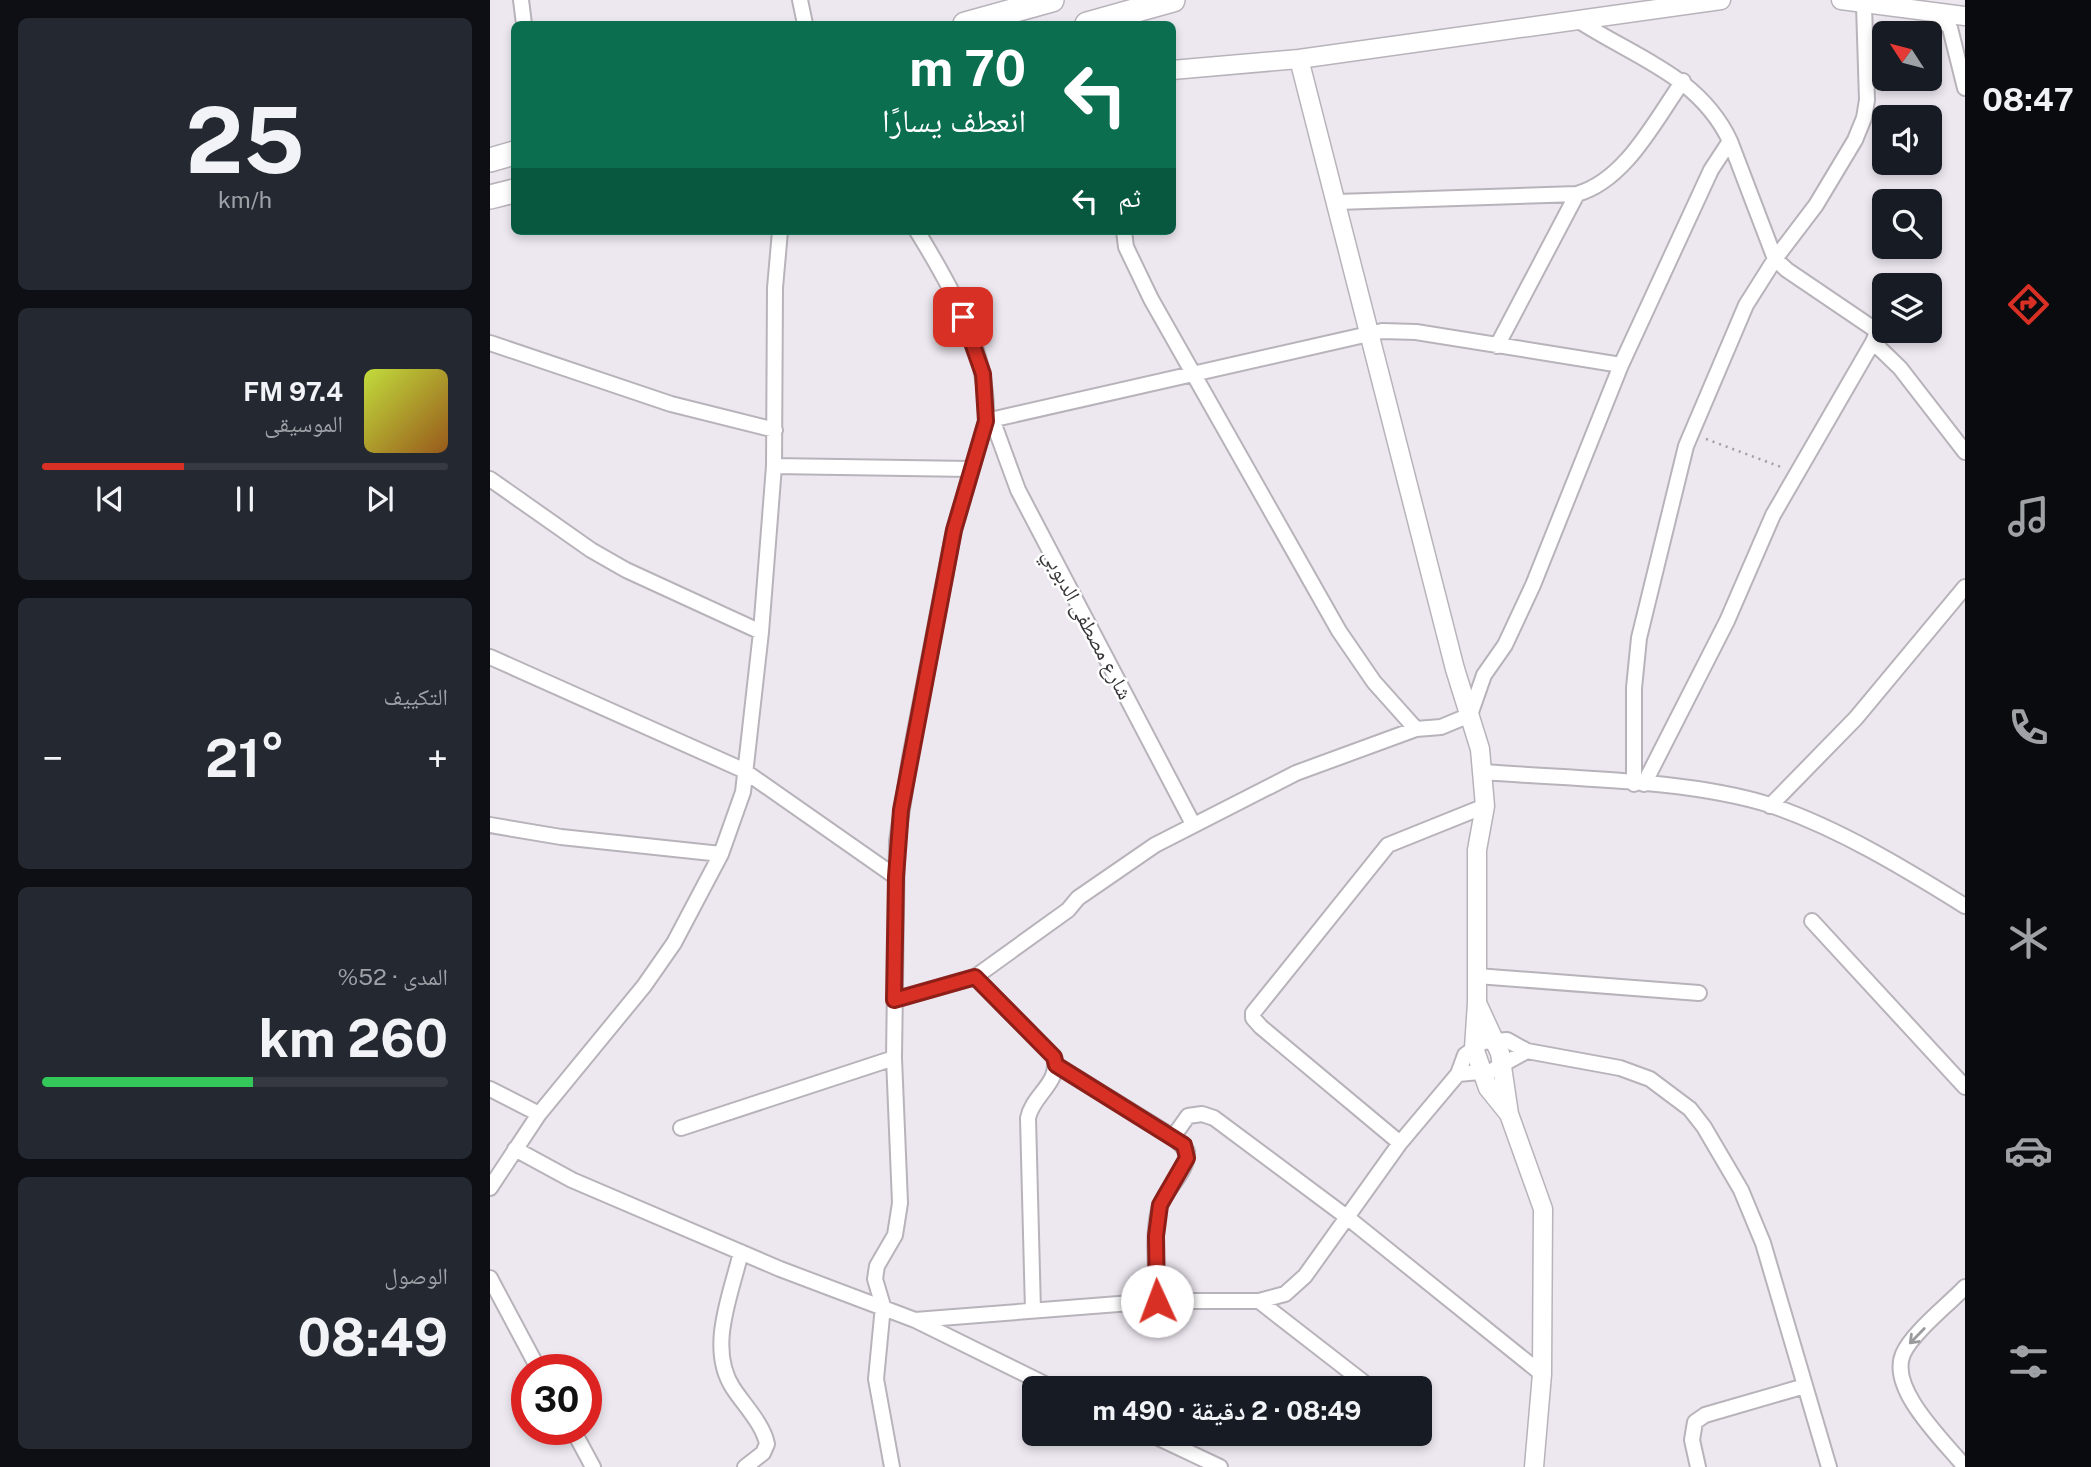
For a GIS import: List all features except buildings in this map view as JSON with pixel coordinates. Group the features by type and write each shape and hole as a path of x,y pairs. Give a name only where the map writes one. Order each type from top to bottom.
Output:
{"main road":[{"path":"976,21 1052,0"},
{"path":"1098,21 1173,0"},
{"path":"490,160 511,154"},
{"path":"490,197 511,192"}],"street":[{"path":"522,0 524,21"},
{"path":"800,0 804,21"},
{"path":"1176,70 1298,59 1721,0"},
{"path":"1841,0 1950,18 1965,88"},
{"path":"1639,784 1634,688 1639,638 1691,433 1734,328 1775,258 1816,205 1855,140 1864,118 1867,100 1864,5"},
{"path":"1579,21 1683,81 1709,105 1730,141 1775,258 1787,270 1872,328"},
{"path":"1298,59 1483,772 1485,806 1477,850 1478,976 1474,1048 1480,1073 1488,1088 1509,1114"},
{"path":"1337,201 1577,194 1601,184 1614,174 1683,81"},
{"path":"894,1000 975,977 1068,910 1078,898 1155,845 1296,773 1416,729 1441,727 1470,715 1484,675 1505,645 1533,586 1621,365 1711,170 1730,141"},
{"path":"1497,346 1577,194"},
{"path":"490,1188 495,1171 663,961 721,854 743,792 743,770 761,632 774,466 775,301 780,235"},
{"path":"892,1467 876,1379 883,1306 875,1279 877,1266 895,1235 900,1203 894,1058 897,841 910,758 954,530 971,469 989,420 983,374 973,340 943,275 919,235"},
{"path":"1124,235 1126,247 1137,271 1339,631 1367,673 1416,729"},
{"path":"989,420 1396,330 1621,365"},
{"path":"490,343 503,345 587,377 671,404 775,430"},
{"path":"1639,784 1727,621 1773,516 1872,343"},
{"path":"1874,343 1900,368 1965,452"},
{"name":"شارع مصطفى الدبوبي","path":"989,420 1018,490 1193,824"},
{"path":"774,466 971,469"},
{"path":"490,479 591,550 626,570 761,632"},
{"path":"1770,806 1856,718 1965,587"},
{"path":"490,657 743,770 896,877"},
{"path":"1483,772 1639,784 1719,794 1770,806 1831,831 1965,906"},
{"path":"1400,1143 1261,1027 1253,1018 1253,1013 1388,845 1485,806"},
{"path":"490,825 561,837 721,854"},
{"path":"1812,921 1965,1087"},
{"path":"1478,976 1699,993"},
{"path":"975,977 1054,1057 1056,1065 1053,1079 1033,1104 1028,1118 1033,1311"},
{"path":"1477,1003 1495,1039 1503,1066 1509,1114 1543,1209 1542,1374 1534,1467"},
{"path":"915,1320 1157,1301 1259,1301 1285,1294 1296,1286 1400,1143 1458,1074 1465,1055 1495,1039 1507,1040 1527,1051 1620,1068 1650,1079 1690,1109 1741,1190 1776,1280 1829,1467"},
{"path":"1458,1074 1480,1073 1503,1066 1527,1051"},
{"path":"681,1128 894,1058"},
{"path":"1056,1065 1184,1145 1187,1158 1160,1205 1156,1236 1157,1301"},
{"path":"490,1089 539,1114"},
{"path":"1173,1137 1188,1115 1202,1114 1214,1118 1348,1218 1542,1374"},
{"path":"515,1149 572,1180 741,1252 883,1306 1029,1376"},
{"path":"741,1252 721,1339 720,1355 726,1377 767,1444 763,1453 745,1467"},
{"path":"490,1278 530,1354"},
{"path":"1965,1287 1909,1344 1900,1366 1903,1388 1965,1467"},
{"path":"1259,1301 1356,1376"},
{"path":"1698,1467 1692,1430 1695,1422 1705,1415 1805,1386"},
{"path":"581,1445 593,1467"},
{"path":"1176,1446 1220,1467"}],"path":[{"path":"1691,433 1797,474"}],"route":[{"path":"963,317 983,374 986,421 954,530 901,810 897,841 894,1000 975,977 1054,1057 1056,1065 1184,1145 1187,1158 1160,1205 1157,1217 1157,1301"}]}
